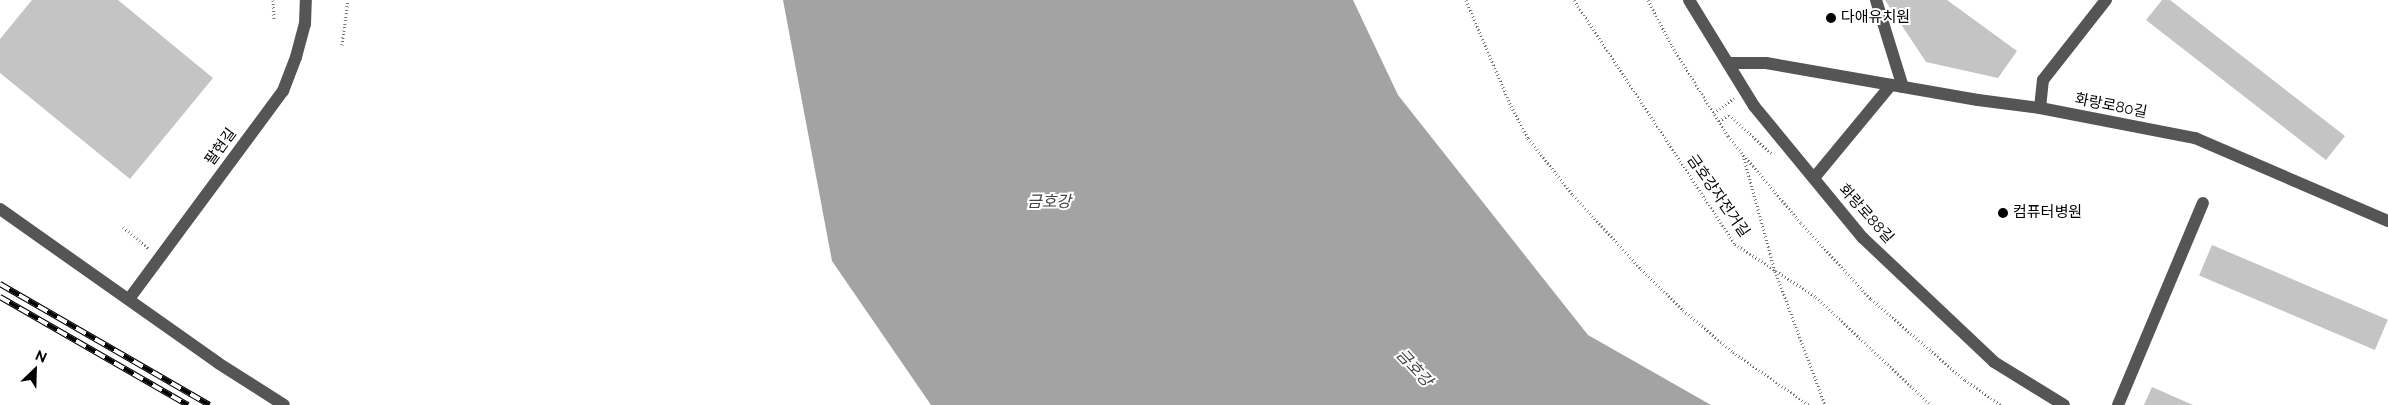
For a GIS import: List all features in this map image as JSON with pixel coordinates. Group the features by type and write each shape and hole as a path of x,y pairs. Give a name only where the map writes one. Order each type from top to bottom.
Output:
{"street":[{"name":"팔현길","path":"129,299 283,91 296,57 305,24 306,0"},
{"name":"화랑로88길","path":"1689,0 1754,106 1863,238 1994,362 2064,405"},
{"path":"1814,178 1897,86 1876,0"},
{"path":"2040,108 2043,80 2106,0"},
{"name":"화랑로80길","path":"1728,63 1766,63 2040,108 2195,138 2388,221"},
{"path":"2118,405 2203,203"},
{"path":"0,209 218,362 284,405"}],"path":[{"path":"273,0 274,19"},
{"path":"342,45 348,0"},
{"path":"1466,0 1510,106 1528,138 1573,195 1641,269 1683,310 1732,352 1809,405"},
{"name":"금호강자전거길","path":"1574,0 1735,244 1816,297 1930,405"},
{"path":"1648,0 1672,46 1714,113 1742,152 1801,223 1871,299 1965,380 2001,405"},
{"path":"1714,113 1744,90"},
{"path":"1742,152 1775,270 1825,405"}],"water":[{"name":"금호강","path":"783,0 1353,0 1398,95 1588,335 1711,405 931,405 832,261"}],"building":[{"path":"32,0 118,0 213,78 130,179 0,73 0,39"},
{"path":"1885,0 1947,0 2017,51 1998,78 1926,62"},
{"path":"2162,0 2170,0 2345,136 2326,160 2146,20"},
{"path":"2212,245 2388,320 2375,350 2199,275"},
{"path":"2152,387 2193,405 2144,405"}],"railway":[{"path":"0,284 210,405"},
{"path":"0,297 188,405"}],"place":[{"name":"다애유치원","path":"1831,18"},
{"name":"컴퓨터병원","path":"2003,213"}]}
